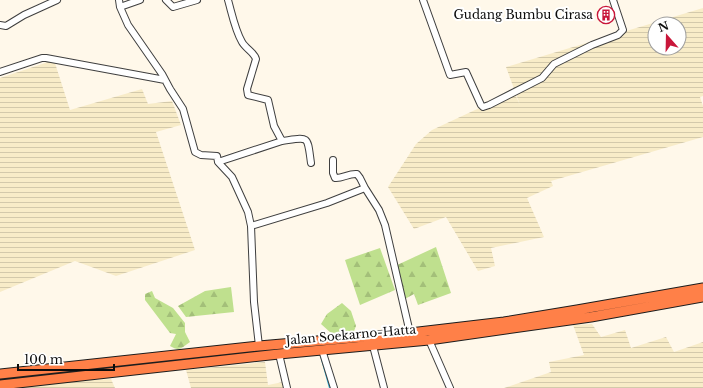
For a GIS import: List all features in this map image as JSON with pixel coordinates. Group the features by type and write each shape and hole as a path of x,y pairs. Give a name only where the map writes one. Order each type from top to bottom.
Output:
{"highway":[{"name":"Jalan Soekarno-Hatta","path":"0,385 279,354 311,347 511,321 703,288"},
{"name":"Jalan Soekarno-Hatta","path":"0,374 259,346 311,347 322,350 429,340 584,318 703,297"},
{"path":"86,365 87,376"}],"street":[{"path":"0,25 6,26 24,15 57,0"},
{"path":"140,0 120,3 128,25 186,114 195,152 201,155 217,156 218,162 232,177 248,212 251,226 254,302 259,346"},
{"path":"166,0 173,7 197,0"},
{"path":"228,0 232,17 242,43 255,55 256,59 247,93 248,95 268,100 274,126 282,141"},
{"path":"423,0 450,75 466,72 481,105 483,106 489,105 542,78 554,64 592,45 618,36 623,30 613,0"},
{"path":"0,72 46,58 165,80"},
{"path":"218,162 282,141 303,138 308,144 311,162"},
{"path":"333,160 333,173 335,178 357,174 381,215 410,333"},
{"path":"251,226 327,204 365,188"},
{"path":"429,340 450,388"},
{"path":"373,346 384,388"},
{"path":"322,350 334,388"},
{"path":"279,354 287,388"}],"shaded area":[{"path":"703,8 703,96 700,97 703,106 703,137 551,181 553,186 527,198 544,237 491,248 495,266 478,271 446,217 414,229 388,187 416,144 432,130 514,92 520,105 506,67 647,25 647,56 687,56 687,16 676,16"},
{"path":"54,60 70,110 142,89 148,104 172,101 181,125 156,132 195,250 116,276 75,261 0,292 0,78"},
{"path":"592,324 601,337 625,330 631,348 666,337 674,352 703,342 703,388 504,388 551,372 549,362 584,355 573,325"},
{"path":"265,362 268,385 283,382 284,388 191,388 186,370"},
{"path":"111,379 115,388 1,388 57,382"}],"green space":[{"path":"436,247 451,293 418,305 414,294 403,300 395,266"},
{"path":"380,248 395,290 360,305 345,260"},
{"path":"231,287 234,312 186,317 178,306 205,291"},
{"path":"152,291 155,298 173,308 185,323 185,332 190,342 178,349 170,346 176,334 170,333 145,300 145,294"},
{"path":"342,303 351,311 356,326 354,331 331,333 321,324 327,314"}],"waterway":[{"path":"321,356 330,388"}],"place":[{"name":"Gudang Bumbu Cirasa","path":"606,15"}]}
